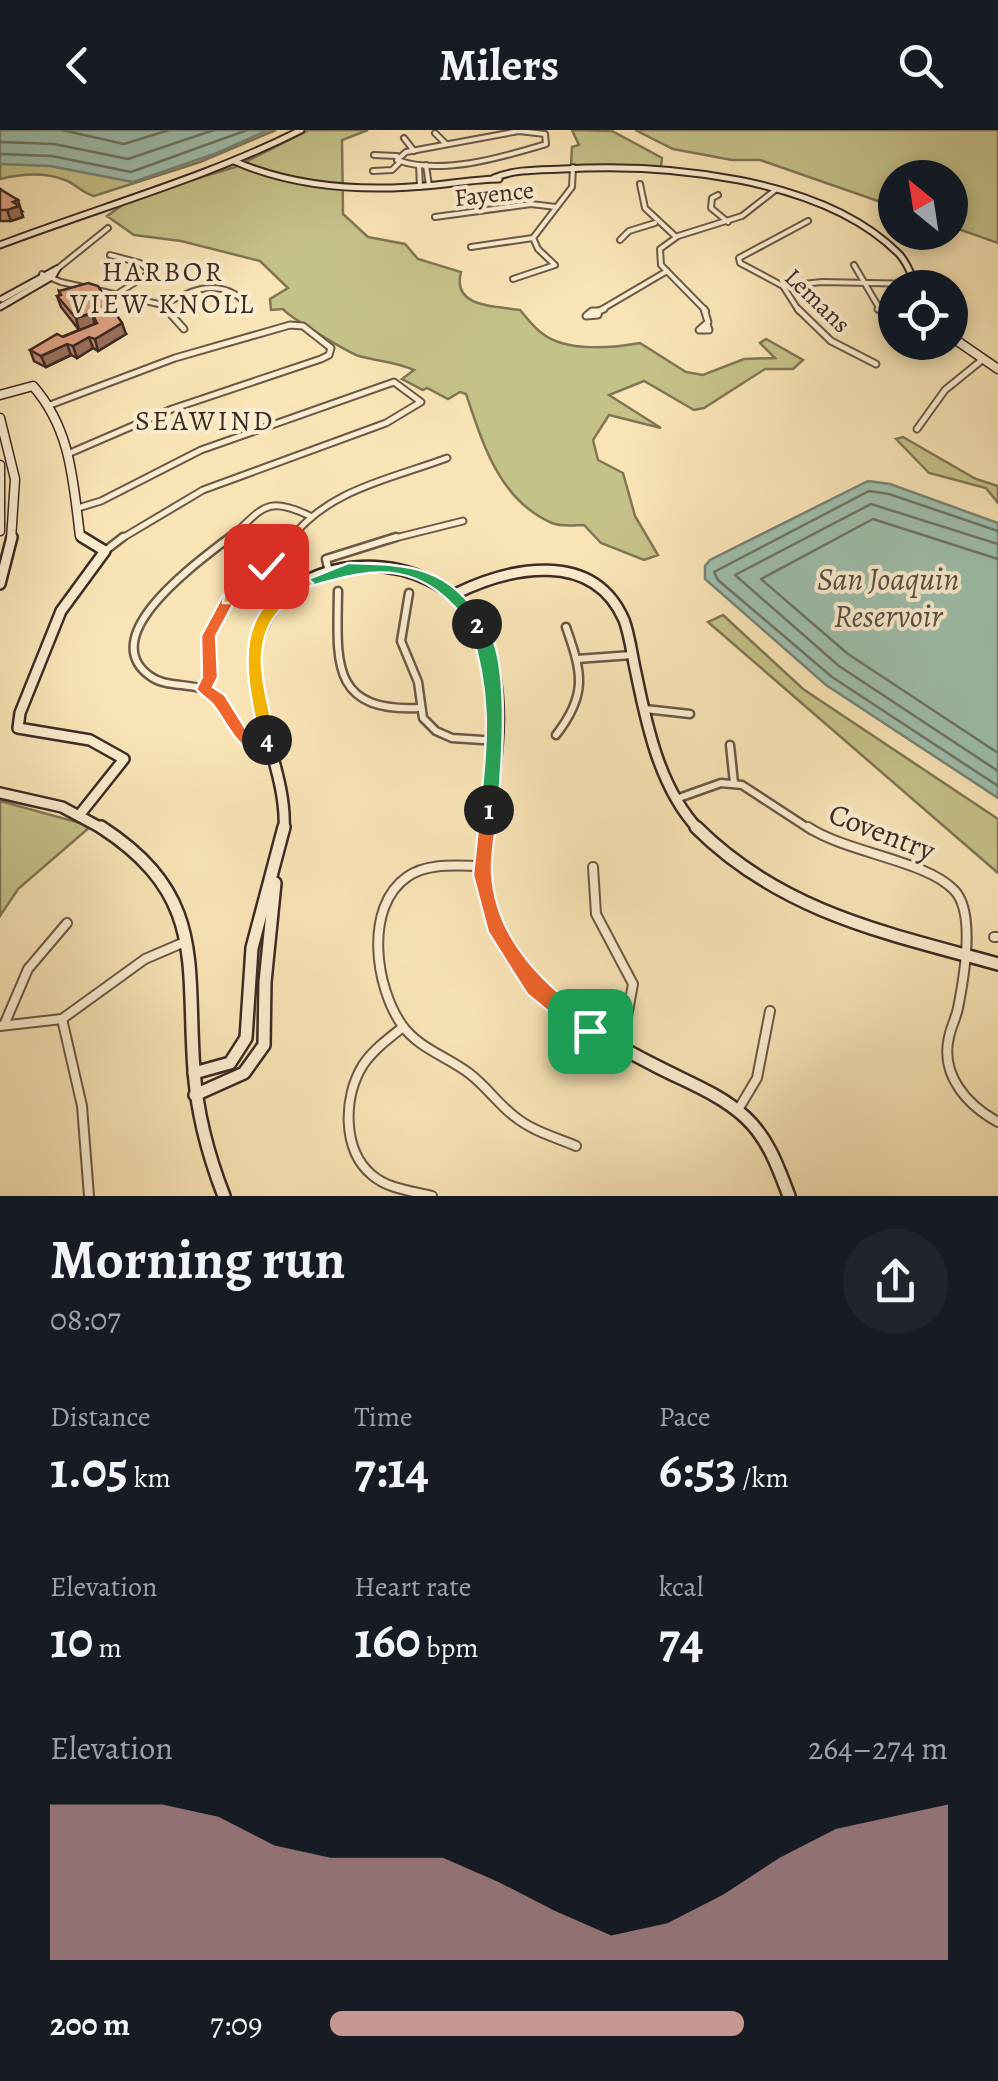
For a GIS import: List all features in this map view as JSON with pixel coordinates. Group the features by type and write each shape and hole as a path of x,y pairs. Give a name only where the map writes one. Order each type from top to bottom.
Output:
{"street":[{"path":"234,158 289,130"},
{"path":"0,242 234,158 300,130"},
{"path":"468,130 478,139"},
{"path":"374,155 398,156 507,132 540,132 546,144 426,166 399,163"},
{"path":"435,133 447,145"},
{"path":"404,138 414,151"},
{"path":"398,156 399,163"},
{"path":"234,158 302,182 429,186 573,167 658,168 719,177 774,191 866,228 902,256 909,270"},
{"path":"373,171 392,170 399,163"},
{"path":"419,166 420,186"},
{"path":"426,166 429,186"},
{"path":"512,279 556,265 538,250 533,238 537,227 572,190 576,180 573,167"},
{"path":"392,170 392,178"},
{"path":"640,184 644,207 655,222 675,236"},
{"path":"707,324 705,307 659,262 658,252 675,236 730,223 774,191"},
{"path":"718,195 712,198 711,208 730,223"},
{"name":"Fayence","path":"435,218 531,204 556,206"},
{"name":"Lemans","path":"808,220 739,258 740,263 783,286 815,329 844,350 876,364"},
{"path":"620,240 629,231 655,222"},
{"path":"0,288 3,300 50,274 108,228"},
{"path":"470,247 533,238"},
{"path":"110,255 140,262 150,272 116,294"},
{"path":"854,265 866,282 871,303 878,309"},
{"path":"600,312 626,299 644,280 667,271"},
{"path":"50,274 163,305 212,286 230,287 245,302"},
{"path":"783,286 878,283"},
{"path":"163,305 184,329"},
{"path":"50,405 175,358 290,325 303,326 332,351 321,359 189,403 70,453"},
{"path":"968,350 998,369"},
{"path":"917,429 945,390 982,360"},
{"path":"78,508 102,501 201,450 394,382 418,399 420,405 370,429 217,484 140,524 105,552 61,611 18,728 116,749 124,760 82,813"},
{"path":"0,394 33,386 50,405 70,453 80,536 105,552"},
{"path":"0,418 13,450 16,479 10,554 0,584"},
{"path":"204,689 210,677 208,636 232,592 274,560 310,516 343,496 447,458"},
{"path":"0,465 0,531"},
{"path":"270,740 252,743 243,739 219,700 204,689 159,682 140,666 134,646 146,614 179,576 203,554 231,538 260,509 284,505 310,516"},
{"path":"329,573 326,560 337,552 463,522"},
{"path":"195,1095 244,1073 261,1053 265,1039 265,982 285,815 252,662 256,636 280,600 301,585 329,573 364,566 397,568 427,576 455,594 472,614 485,642 496,700 498,741 482,866 490,913 520,970 569,1018 738,1110 770,1148 788,1196"},
{"path":"455,594 492,574 518,568 572,574 595,586 613,602 624,621 660,764 676,798 693,824 724,856 773,890 818,910 998,964"},
{"path":"338,591 338,658 350,687 364,702 379,710 418,708"},
{"path":"409,592 401,641 418,682 418,708 428,726 445,736 498,741"},
{"path":"556,736 580,700 582,678 566,627"},
{"path":"576,659 632,655"},
{"path":"645,709 690,714"},
{"path":"676,798 734,783 736,769 730,745"},
{"name":"Coventry","path":"734,783 775,804 830,841 946,882 966,909 958,1008 948,1039 947,1062 961,1094 975,1109 998,1122"},
{"path":"0,793 48,801 82,813 122,840 150,868 170,898 188,941 195,1095 207,1156 224,1196"},
{"path":"482,866 419,870 401,881 388,898 380,960 388,997 403,1027 468,1073 520,1120 576,1146"},
{"path":"592,867 595,911 630,971 634,988 632,1008 616,1044"},
{"path":"194,1073 230,1062 246,1037 252,950 275,881"},
{"path":"68,922 52,936 18,983 2,1026 62,1019 144,960 188,941"},
{"path":"738,1110 757,1078 770,1011"},
{"path":"62,1019 89,1132 90,1196"},
{"path":"403,1027 361,1068 351,1097 350,1130 358,1156 375,1178 432,1196"},
{"path":"246,1037 265,1039"}],"shaded area":[{"path":"0,130 276,130 200,162 94,196 49,176 0,179"},
{"path":"309,130 368,130 342,140 343,214 368,237 405,244 418,259 461,272 463,293 470,299 520,310 553,340 590,347 640,343 686,372 703,375 744,359 775,358 760,343 766,339 803,360 793,369 765,369 704,408 694,410 644,381 609,395 661,428 609,415 593,440 598,460 623,473 635,516 658,555 644,560 601,543 584,525 556,524 534,513 496,469 466,394 460,392 448,399 427,388 423,390 402,379 414,370 359,356 283,309 271,310 270,299 288,288 260,261 181,241 134,235 107,216 134,197 235,167"},
{"path":"572,130 612,131 662,158 661,167 571,166 572,147 579,145"},
{"path":"635,130 998,130 998,243 968,232 968,160 878,160 878,201 760,160 732,160 673,149"},
{"path":"903,437 976,479 998,486 998,503 986,488 929,473 896,439"},
{"path":"723,615 803,689 998,819 998,873 708,622"},
{"path":"0,801 91,826 18,889 0,916"}],"water":[{"path":"0,130 268,130 217,153 133,182 50,166 0,164"},
{"name":"San Joaquin Reservoir","path":"868,481 890,484 998,523 998,798 826,685 705,579 705,566 710,560"}],"building":[{"path":"0,189 18,200 13,202 19,206 0,210"},
{"path":"88,283 98,286 122,323 95,339 89,337 41,356 30,350 57,334 63,337 97,323 92,313 76,318 57,296 61,295 59,291"}],"district":[{"name":"HARBOR VIEW KNOLL","path":"163,287"},
{"name":"SEAWIND","path":"205,420"}],"route":[{"path":"266,566 232,592 208,636 210,677 204,689 215,695 247,742 270,740 252,662 256,636 273,607 301,585 348,568 397,568 427,576 445,586 472,614 485,642 498,720 482,866 490,913 508,952 534,987 590,1031"}]}
